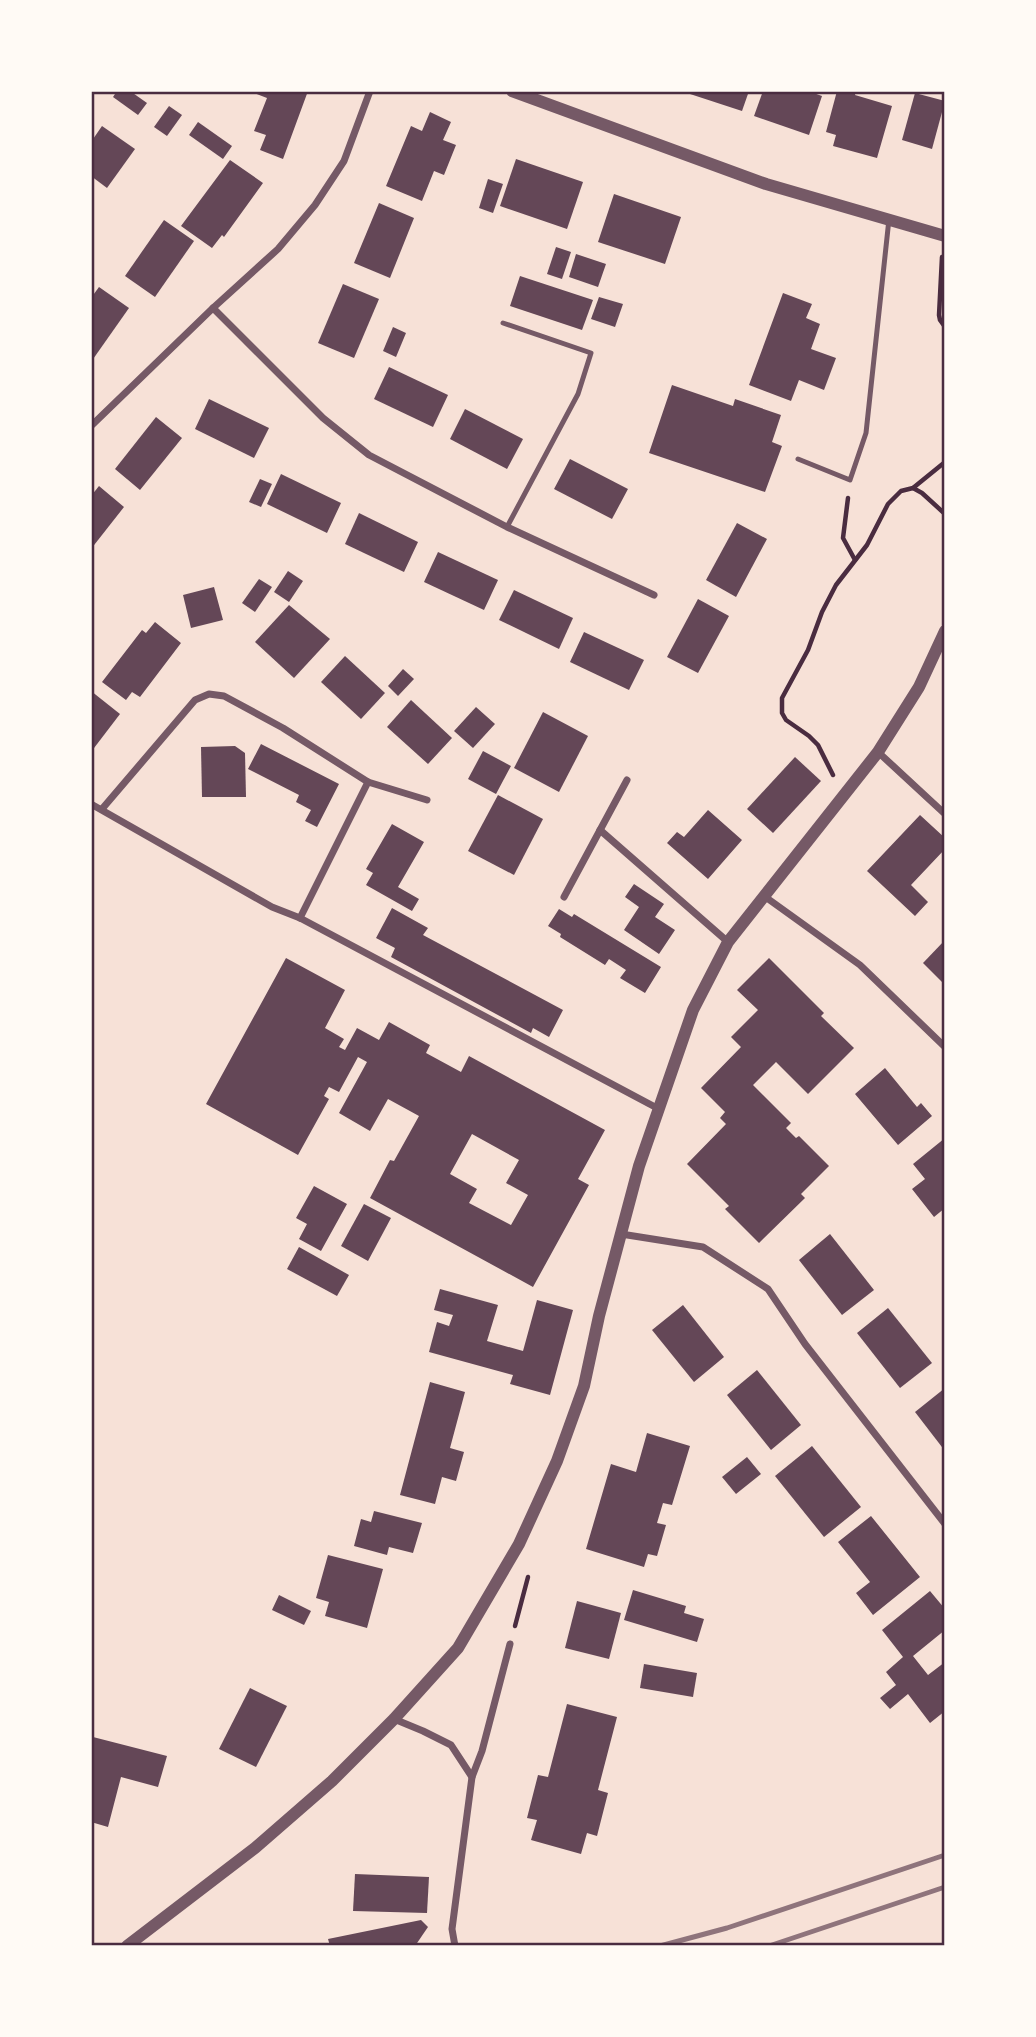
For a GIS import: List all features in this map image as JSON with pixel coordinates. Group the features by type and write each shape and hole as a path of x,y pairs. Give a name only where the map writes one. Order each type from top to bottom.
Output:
{"street":[{"path":"91,426 278,249 315,205 344,161 370,91"},
{"path":"512,91 766,184 944,235"},
{"path":"213,308 323,418 369,455 507,527 654,595"},
{"path":"127,1946 255,1848 332,1781 394,1719 458,1648 519,1544 557,1461 583,1386 599,1316 657,1108 693,1010 727,942 878,752 919,687 945,631"},
{"path":"102,809 195,701 209,694 224,696 283,728 368,782 427,800"},
{"path":"878,752 945,814"},
{"path":"564,897 627,780"},
{"path":"300,918 368,782"},
{"path":"91,804 272,907 300,918 657,1108"},
{"path":"600,830 727,942"},
{"path":"764,896 859,965 945,1047"},
{"path":"621,1234 703,1247 768,1289 805,1344 945,1524"},
{"path":"455,1946 453,1929 472,1777 482,1751 510,1644"},
{"path":"394,1719 451,1745 472,1777"}],"lane":[{"path":"798,459 850,480 866,433 889,219"},
{"path":"503,323 591,353 578,394 507,527"}],"path":[{"path":"944,235 939,315 945,327"},
{"path":"845,796 818,745 786,720 781,706 785,692 808,650 822,612 836,585 867,545 888,504 901,491 913,488 945,462"},
{"path":"850,480 843,538 855,560"},
{"path":"913,488 945,514"}],"building":[{"path":"117,91 130,91 147,103 138,115 113,97"},
{"path":"249,91 308,91 283,159 260,150 266,135 254,131 267,98"},
{"path":"691,91 749,91 742,111 690,94"},
{"path":"763,91 808,91 822,96 809,135 754,116"},
{"path":"837,91 856,91 855,95 892,106 877,158 833,146 836,135 826,132"},
{"path":"915,93 945,101 932,149 902,140"},
{"path":"169,106 182,115 167,136 154,127"},
{"path":"430,112 451,122 443,140 456,145 444,175 434,171 422,201 386,186 411,126 422,131"},
{"path":"198,122 232,146 223,159 189,135"},
{"path":"102,126 135,149 107,188 91,176 91,142"},
{"path":"516,159 583,182 567,229 500,206"},
{"path":"230,160 263,183 224,237 222,235 212,248 181,226"},
{"path":"488,179 503,184 493,213 479,208"},
{"path":"614,194 681,217 665,264 598,242"},
{"path":"379,203 414,218 390,278 354,263"},
{"path":"164,220 194,241 155,297 125,276"},
{"path":"556,247 571,252 562,279 547,274"},
{"path":"576,254 606,264 598,287 569,277"},
{"path":"520,276 593,300 582,330 510,306"},
{"path":"343,284 379,299 354,358 318,343"},
{"path":"99,287 129,308 91,362 91,298"},
{"path":"783,293 812,304 806,318 820,324 811,349 836,358 824,390 799,380 791,401 749,385"},
{"path":"599,297 623,304 615,327 591,319"},
{"path":"393,327 406,333 396,357 383,351"},
{"path":"389,367 448,395 433,427 374,399"},
{"path":"672,385 733,406 735,399 781,415 772,442 782,446 765,492 649,453"},
{"path":"209,399 269,428 254,458 195,429"},
{"path":"465,409 523,439 507,469 450,439"},
{"path":"156,417 182,438 140,490 115,469"},
{"path":"570,459 628,489 612,519 554,489"},
{"path":"281,474 341,503 327,533 267,504"},
{"path":"260,479 272,484 261,507 249,502"},
{"path":"99,486 124,507 91,549 91,496"},
{"path":"359,513 418,542 404,572 345,544"},
{"path":"737,523 767,539 736,597 706,580"},
{"path":"438,552 498,580 484,610 424,582"},
{"path":"288,571 303,581 289,602 274,592"},
{"path":"259,579 272,587 255,612 242,603"},
{"path":"214,587 223,620 191,628 183,595"},
{"path":"514,590 573,618 559,649 499,620"},
{"path":"698,599 729,616 698,673 667,657"},
{"path":"289,605 330,639 294,678 255,642"},
{"path":"155,622 181,643 140,697 132,692 126,700 102,682 142,630 146,633"},
{"path":"584,632 644,660 629,690 570,662"},
{"path":"345,656 385,693 361,719 321,682"},
{"path":"403,669 414,679 398,696 388,686"},
{"path":"91,691 120,714 91,752"},
{"path":"411,700 452,738 428,764 387,727"},
{"path":"476,707 495,724 473,748 454,731"},
{"path":"543,712 588,736 559,792 514,768"},
{"path":"261,744 339,784 317,827 305,821 311,810 296,802 299,795 248,769"},
{"path":"235,746 245,753 246,797 202,797 201,747"},
{"path":"483,751 511,766 496,794 468,779"},
{"path":"795,757 821,781 773,833 747,809"},
{"path":"498,795 543,819 514,875 468,851"},
{"path":"708,810 742,840 708,879 667,843 677,832 684,837"},
{"path":"920,815 945,838 945,849 911,885 928,902 915,916 867,871"},
{"path":"392,824 424,842 398,887 419,899 412,911 366,885 373,873 366,869"},
{"path":"634,884 664,904 655,917 675,930 659,954 624,930 639,907 625,897"},
{"path":"392,908 428,928 423,935 563,1010 549,1037 533,1028 531,1033 391,957 395,948 376,938"},
{"path":"559,909 572,917 574,914 661,967 645,993 620,978 626,970 609,959 605,965 560,937 561,934 548,926"},
{"path":"945,940 945,985 923,963"},
{"path":"286,958 345,990 325,1028 344,1039 339,1047 345,1050 357,1028 379,1040 389,1022 430,1045 426,1053 461,1072 469,1056 605,1130 578,1179 589,1185 533,1287 370,1198 390,1160 394,1161 419,1116 388,1099 370,1131 339,1113 367,1062 358,1057 339,1092 329,1087 324,1096 329,1099 298,1155 206,1104","holes":["472,1134 519,1160 506,1183 528,1195 511,1225 469,1203 477,1189 450,1174"]},
{"path":"769,958 824,1013 821,1016 854,1048 808,1094 776,1062 753,1085 791,1123 786,1128 796,1138 799,1136 829,1166 801,1194 805,1198 759,1243 725,1209 729,1206 687,1164 726,1124 720,1118 725,1112 701,1088 741,1047 731,1037 758,1010 737,990"},
{"path":"885,1068 917,1107 921,1103 932,1116 898,1145 855,1094"},
{"path":"945,1138 945,1208 934,1217 912,1189 925,1179 913,1164"},
{"path":"314,1186 347,1204 321,1251 299,1239 307,1224 296,1218"},
{"path":"364,1204 391,1218 368,1261 341,1246"},
{"path":"830,1234 874,1290 842,1315 799,1260"},
{"path":"299,1247 349,1275 337,1296 287,1269"},
{"path":"440,1289 498,1305 487,1341 523,1351 537,1300 573,1310 550,1395 510,1384 513,1375 429,1352 437,1322 449,1326 453,1315 434,1310"},
{"path":"683,1305 724,1357 694,1382 652,1330"},
{"path":"888,1308 932,1363 900,1388 857,1333"},
{"path":"757,1370 801,1425 771,1450 727,1395"},
{"path":"430,1382 465,1392 450,1448 464,1452 456,1481 442,1477 435,1504 400,1495"},
{"path":"945,1388 945,1451 915,1412"},
{"path":"647,1433 690,1446 672,1505 663,1503 657,1523 666,1525 657,1556 648,1554 644,1567 586,1549 611,1464 636,1472"},
{"path":"812,1446 861,1507 824,1537 775,1476"},
{"path":"747,1457 761,1474 736,1494 722,1477"},
{"path":"374,1511 422,1523 413,1553 389,1547 387,1555 354,1546 361,1519 371,1522"},
{"path":"871,1516 920,1577 873,1615 856,1593 870,1582 838,1542"},
{"path":"328,1555 383,1569 367,1628 325,1616 329,1602 316,1598"},
{"path":"633,1590 686,1606 684,1613 704,1619 697,1642 624,1620"},
{"path":"930,1591 945,1609 945,1630 913,1656 928,1675 945,1662 945,1711 930,1723 908,1694 890,1709 880,1698 896,1685 886,1672 903,1657 882,1630"},
{"path":"279,1595 311,1611 304,1625 272,1610"},
{"path":"577,1601 621,1613 609,1659 565,1648"},
{"path":"644,1664 697,1673 693,1697 640,1688"},
{"path":"250,1688 287,1706 256,1767 219,1749"},
{"path":"567,1704 617,1717 598,1790 608,1793 597,1836 587,1833 581,1854 531,1840 537,1820 527,1818 538,1775 548,1777"},
{"path":"93,1737 167,1756 158,1787 121,1777 108,1827 91,1822"},
{"path":"355,1874 429,1877 427,1913 353,1911"},
{"path":"421,1920 428,1927 415,1946 330,1946 328,1939"}],"railway":[{"path":"660,1946 727,1928 945,1855"},
{"path":"769,1946 945,1887"}]}
